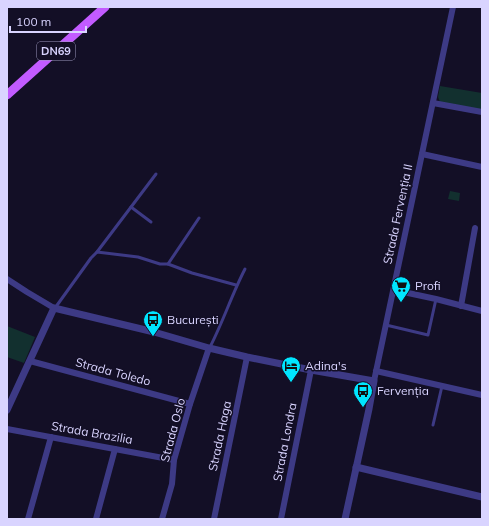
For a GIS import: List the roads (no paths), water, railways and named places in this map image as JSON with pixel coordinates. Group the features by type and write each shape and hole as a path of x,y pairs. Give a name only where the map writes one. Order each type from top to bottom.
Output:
{"main road":[{"name":"DN69","path":"7,95 105,7"}],"street":[{"name":"Strada Fervenția II","path":"345,519 454,7"},
{"path":"433,103 482,112"},
{"path":"422,154 482,167"},
{"path":"461,306 476,228"},
{"path":"7,279 54,308 154,332 247,357 374,381"},
{"path":"394,290 482,311"},
{"path":"7,410 54,308"},
{"name":"Strada Oslo","path":"162,519 172,484 174,460 190,404 209,348"},
{"name":"Strada Haga","path":"214,519 247,357"},
{"name":"Strada Toledo","path":"30,361 190,404"},
{"name":"Strada Londra","path":"281,519 311,370"},
{"path":"376,371 482,395"},
{"name":"Strada Brazilia","path":"7,429 174,460"},
{"path":"28,519 51,437"},
{"path":"96,519 115,449"},
{"path":"356,467 482,497"}],"lane":[{"path":"54,308 156,174"},
{"path":"131,207 151,222"},
{"path":"168,264 199,218"},
{"path":"97,252 138,257 160,264 168,264 192,273 236,285"},
{"path":"209,348 216,337 236,285 245,269"},
{"path":"386,325 428,335 436,299"},
{"path":"433,425 442,386"}],"place":[{"name":"Profi","path":"401,303"},
{"name":"București","path":"153,337"},
{"name":"Adina's","path":"291,383"},
{"name":"Fervenția","path":"363,408"}]}
